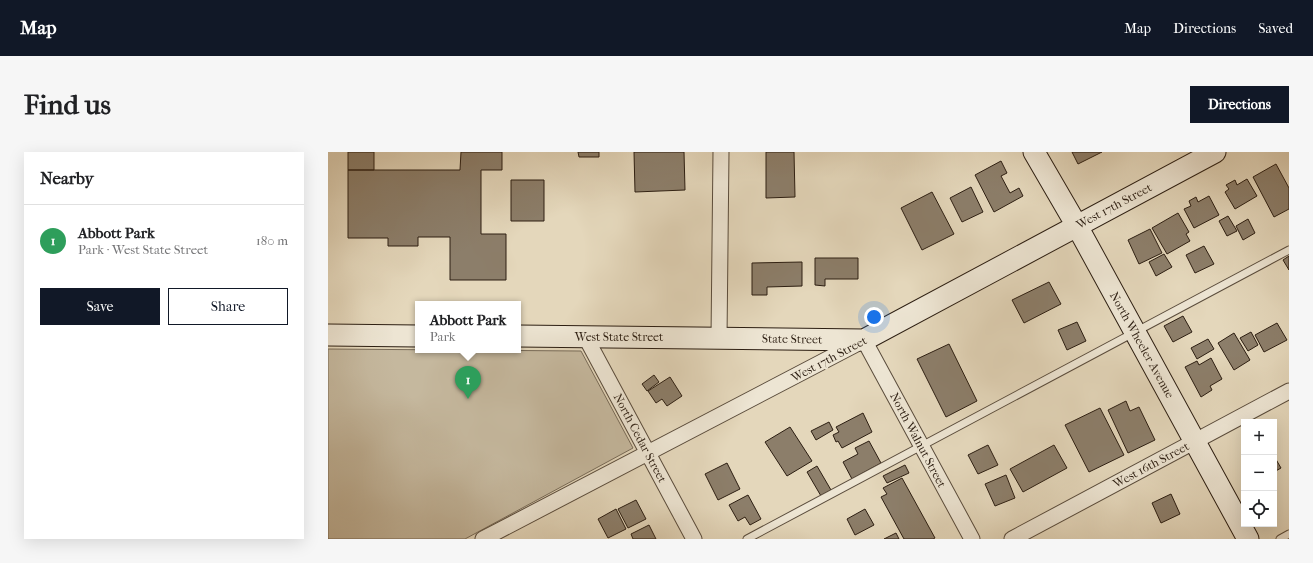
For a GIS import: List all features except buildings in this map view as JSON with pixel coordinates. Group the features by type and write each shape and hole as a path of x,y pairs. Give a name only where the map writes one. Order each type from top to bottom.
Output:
{"street":[{"path":"719,338 720,152"},
{"name":"North Wheeler Avenue","path":"1034,152 1077,226 1248,539"},
{"name":"West 17th Street","path":"483,539 864,340 1215,152"},
{"path":"328,335 415,336"},
{"name":"West State Street","path":"521,336 719,338"},
{"name":"North Cedar Street","path":"585,336 694,539"},
{"name":"State Street","path":"719,338 864,340"},
{"name":"North Walnut Street","path":"864,340 972,539"},
{"name":"West 16th Street","path":"1012,539 1289,391"}],"lane":[{"path":"747,539 1289,250"},
{"path":"1280,539 1289,534"}],"shaded area":[{"path":"328,349 415,350 415,353 521,353 521,351 581,351 633,448 465,539 328,539"}],"place":[{"name":"Abbott Park","path":"468,399"}]}
